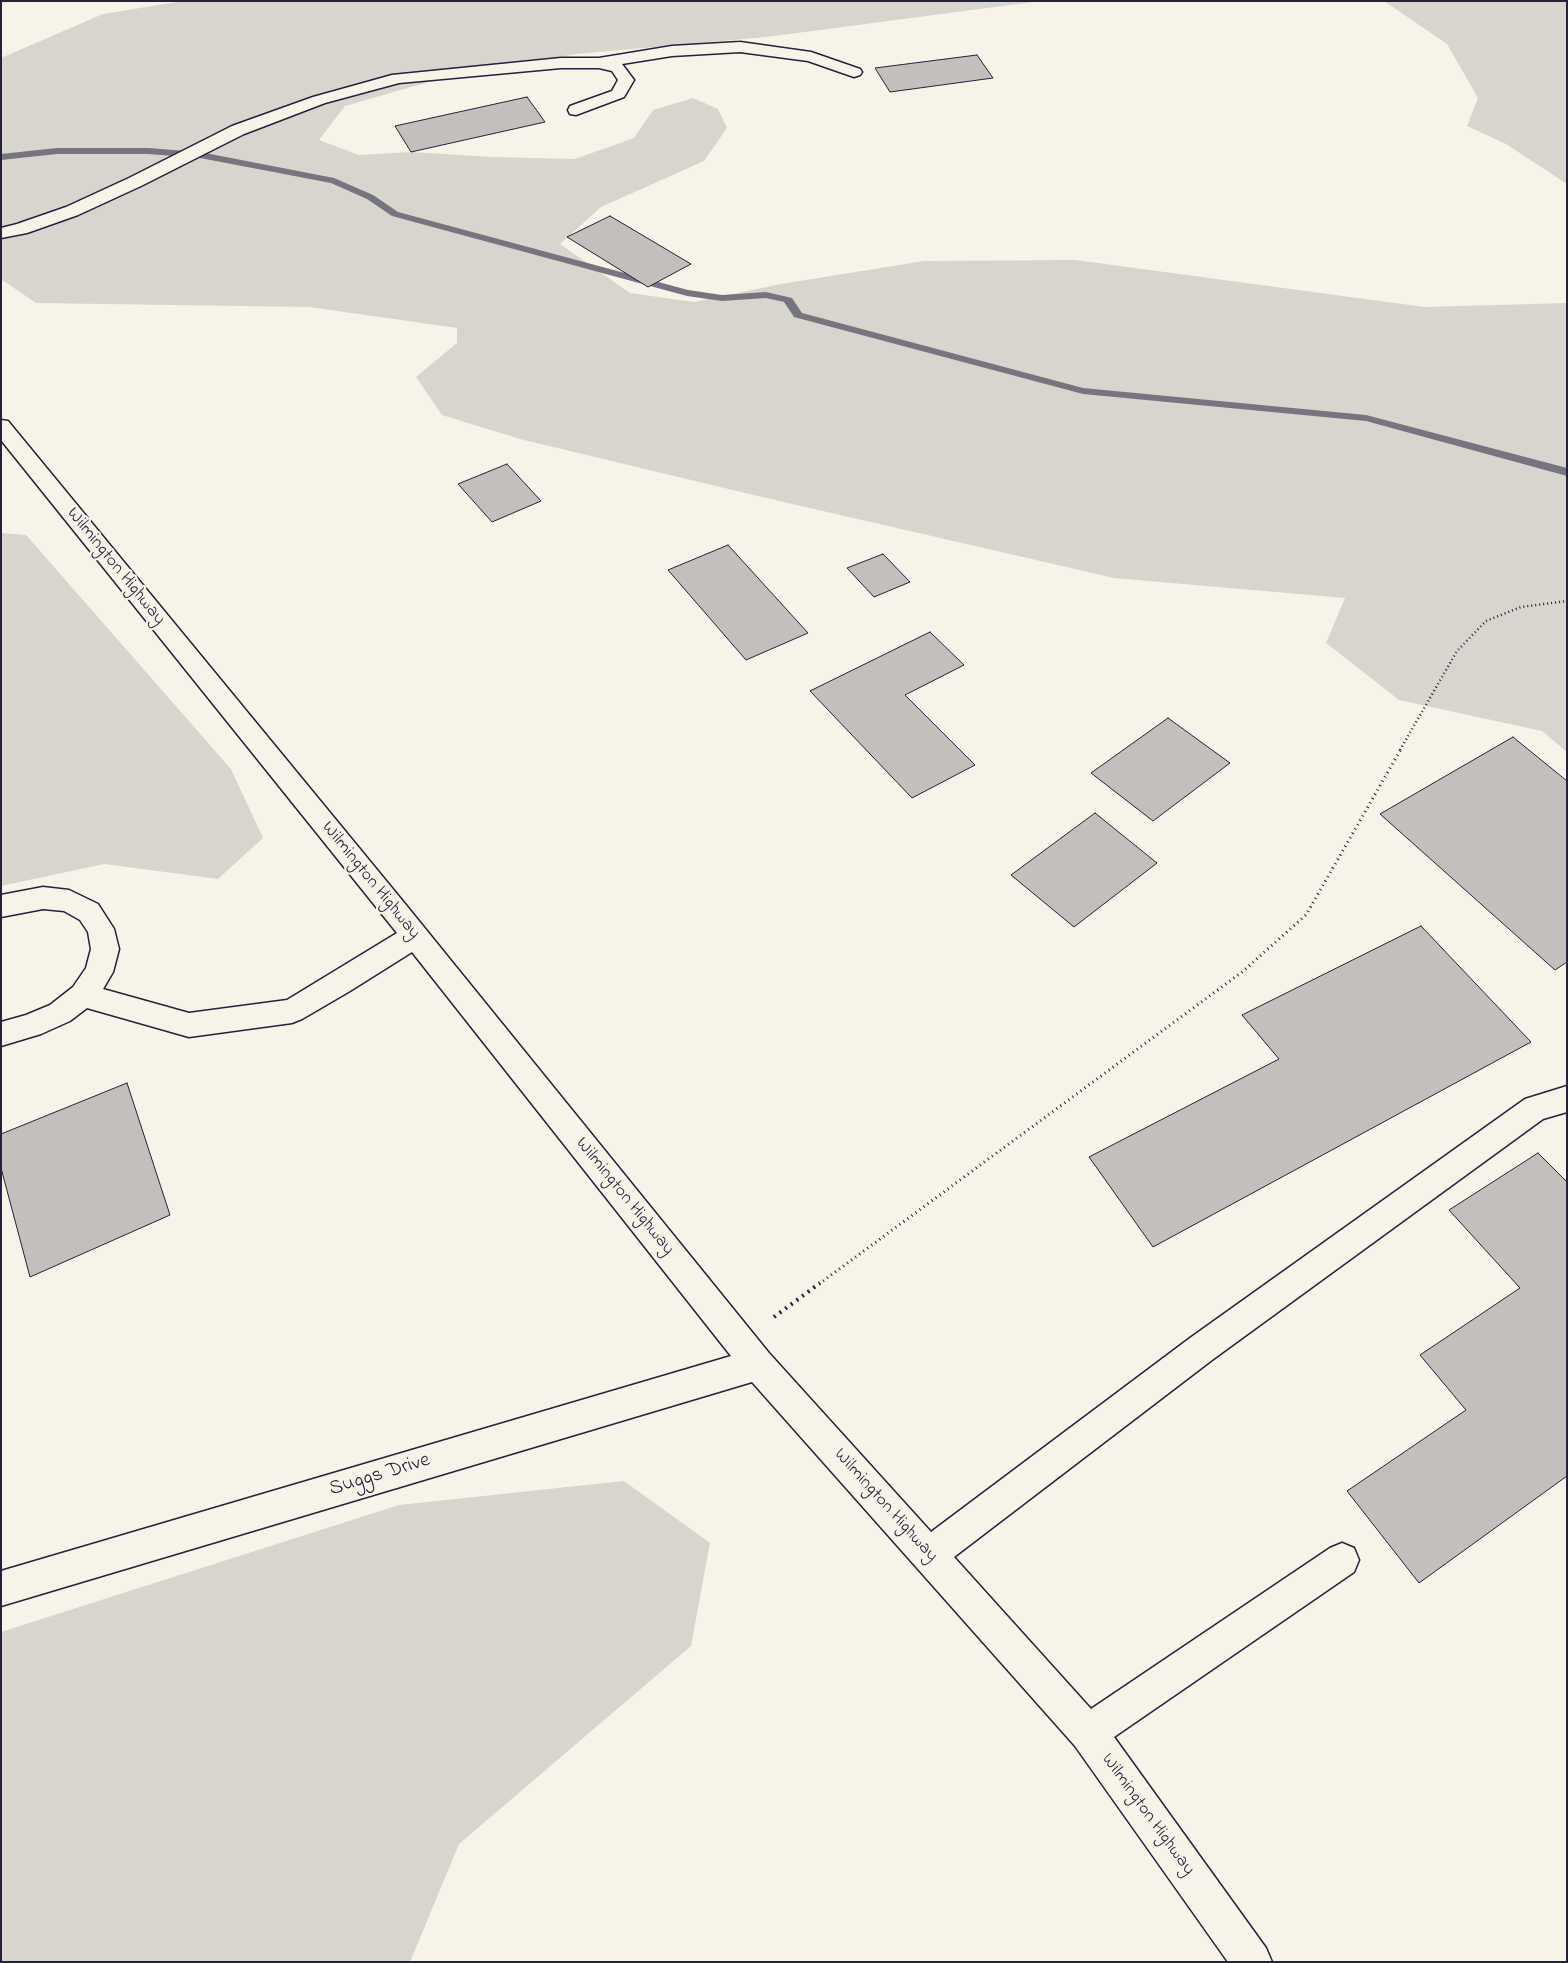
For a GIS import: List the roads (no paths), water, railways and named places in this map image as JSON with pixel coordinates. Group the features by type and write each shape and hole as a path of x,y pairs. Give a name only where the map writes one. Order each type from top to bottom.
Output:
{"street":[{"path":"1,233 21,229 72,210 135,182 238,130 337,95 398,78 561,63 599,63 672,51 740,47 811,57 854,72"},
{"path":"576,110 618,94 626,80 618,68 599,63"},
{"name":"Wilmington Highway","path":"1,426 415,936 749,1352 1088,1733 1252,1962"},
{"path":"1,906 43,898 69,901 89,912 101,929 105,950 99,972 83,994 60,1013 31,1026 1,1034"},
{"path":"83,994 189,1025 292,1011 415,936"},
{"path":"929,1555 1201,1349 1535,1108 1567,1099"},
{"name":"Suggs Drive","path":"1,1589 749,1352"},
{"path":"1088,1733 1342,1560"}],"waterway":[{"path":"1,157 57,151 148,151 200,155 334,181 370,197 395,214 687,293 722,298 766,295 788,300 798,315 1083,391 1366,418 1567,472"}]}
